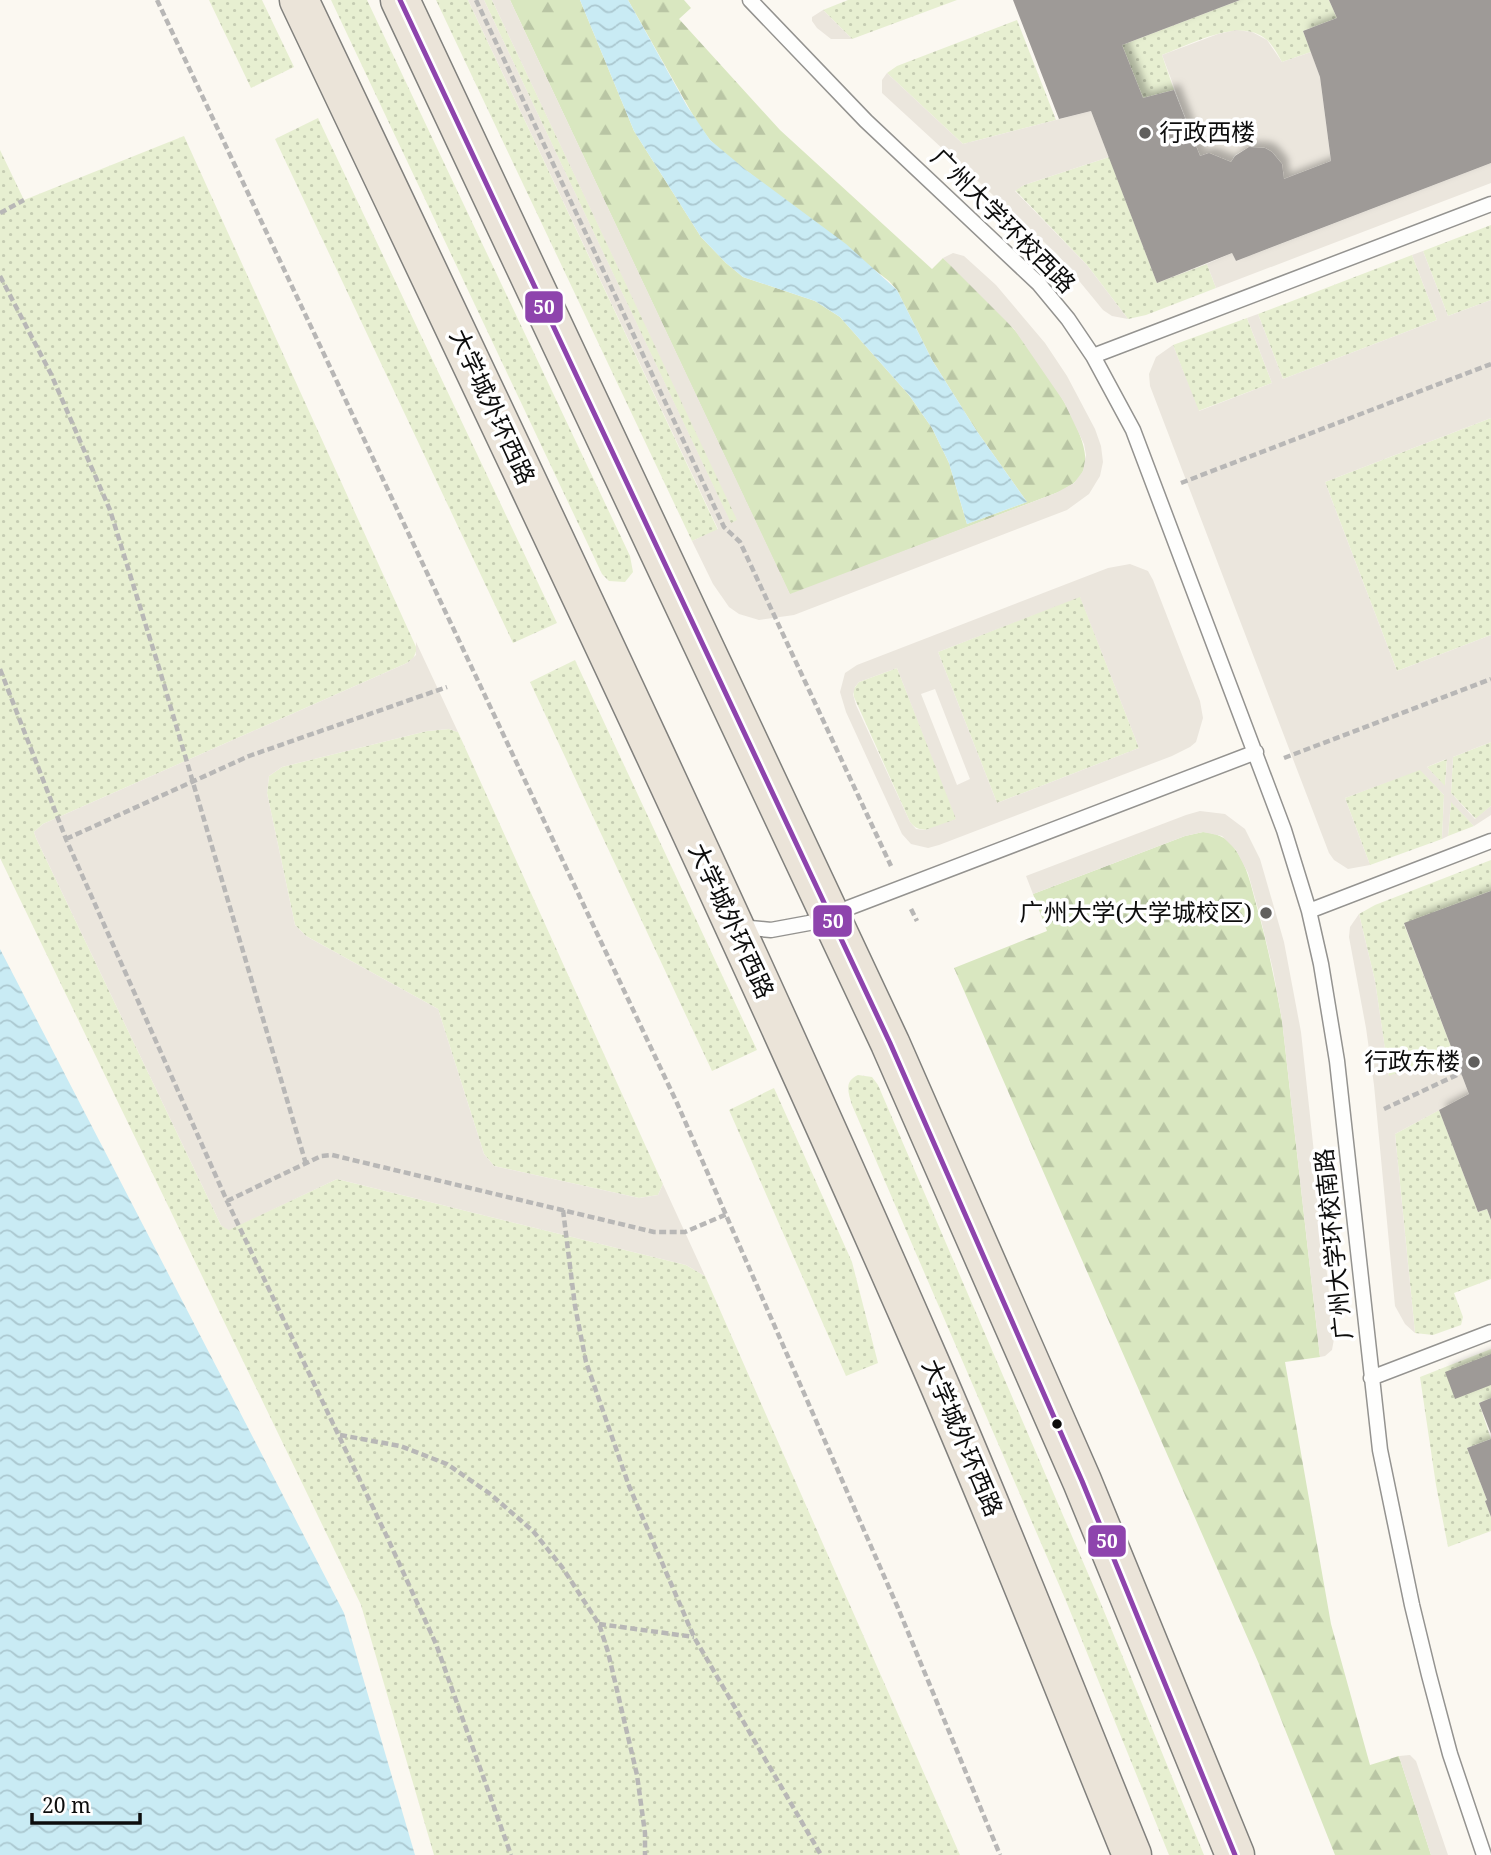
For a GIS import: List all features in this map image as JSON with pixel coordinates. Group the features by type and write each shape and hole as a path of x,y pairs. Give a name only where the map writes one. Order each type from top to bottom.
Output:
{"main road":[{"name":"大学城外环西路","path":"299,0 583,600 821,1116 1001,1530 1132,1855"},
{"path":"400,0 890,1042 1082,1481 1235,1855"}],"lane":[{"name":"广州大学环校西路","path":"750,0 866,121 1039,284 1068,319 1093,356 1133,430 1210,634"},
{"path":"1093,356 1491,204"},
{"name":"广州大学环校南路","path":"1210,634 1284,830 1309,911 1321,964 1337,1061 1380,1450 1412,1605 1450,1754 1484,1855"},
{"path":"734,926 771,930 788,928 830,915 1258,760"},
{"path":"1309,911 1491,841"},
{"path":"1371,1378 1491,1332"}],"path":[{"path":"158,0 727,1214 898,1608 1000,1855"},
{"path":"476,0 724,527 740,542 916,921"},
{"path":"0,213 24,200"},
{"path":"0,276 51,374 110,510 306,1164"},
{"path":"1157,493 1491,364"},
{"path":"0,669 66,839 227,1201 436,1644 511,1855"},
{"path":"1258,760 1491,679"},
{"path":"66,839 249,756 447,687"},
{"path":"1384,1109 1461,1073"},
{"path":"227,1201 321,1156 341,1156 654,1232 685,1231 727,1214"},
{"path":"563,1210 575,1306 590,1375 629,1486 694,1637 821,1855"},
{"path":"339,1435 400,1447 447,1464 489,1493 533,1531 562,1567 599,1624 637,1775 645,1833 645,1855"},
{"path":"599,1624 694,1637"}],"green space":[{"path":"209,0 262,0 294,67 251,88"},
{"path":"331,0 367,0 630,556 633,572 625,582 609,581 602,574"},
{"path":"436,0 468,0 718,530 692,541"},
{"path":"484,0 492,0 738,520 731,524"},
{"path":"510,0 580,0 634,131 701,237 743,277 815,301 840,317 909,395 932,428 949,463 967,524 1027,502 976,430 932,360 897,290 725,154 698,124 628,0 684,0 691,8 679,19 780,130 932,269 943,258 987,300 1022,339 1059,393 1079,433 1085,464 1078,478 1070,486 1056,493 790,595"},
{"path":"848,0 957,0 852,39 823,10"},
{"path":"1240,0 1329,0 1337,18 1303,31 1311,52 1282,62 1267,40 1256,33 1243,31 1215,35 1162,55 1174,90 1143,98 1122,45"},
{"path":"1017,20 1056,120 963,144 887,73 897,66"},
{"path":"318,118 557,623 513,643 275,139"},
{"path":"184,136 417,649 413,659 407,663 43,824 34,832 36,838 221,1225 230,1229 337,1179 686,1265 705,1276 960,1855 434,1855 361,1605 0,858 0,150 24,200"},
{"path":"1109,157 1157,283 1207,264 1216,288 1146,315 1128,319 1087,265 1015,190"},
{"path":"1491,225 1491,300 1448,316 1423,251"},
{"path":"1412,255 1437,320 1283,379 1258,314"},
{"path":"1247,318 1272,383 1198,411 1173,345"},
{"path":"1491,418 1491,635 1397,671 1325,482"},
{"path":"1080,596 1139,748 997,803 938,652"},
{"path":"575,660 757,1050 712,1071 530,682"},
{"path":"897,668 957,819 932,829 920,829 910,822 854,697 853,690 859,682"},
{"path":"449,729 458,732 663,1184 658,1195 639,1198 494,1166 484,1154 438,1009 306,936 295,925 267,793 269,776 282,767 427,731"},
{"path":"1491,742 1491,806 1476,819 1451,793 1453,757"},
{"path":"1447,759 1445,787 1427,767"},
{"path":"1420,769 1444,795 1442,839 1370,865 1345,798"},
{"path":"1451,801 1474,826 1448,836"},
{"path":"1203,832 1228,841 1246,868 1267,947 1282,1020 1320,1357 1285,1362 1331,1624 1370,1765 1399,1756 1431,1855 1335,1855 1259,1664 954,968 1047,931 1033,894 1185,836"},
{"path":"1491,860 1491,891 1404,924 1453,1052 1389,1077 1375,981 1359,914 1375,905"},
{"path":"858,1075 872,1077 878,1085 1099,1599 1204,1855 1169,1855 1066,1601 852,1105 849,1084"},
{"path":"774,1088 852,1262 878,1363 846,1376 729,1110"},
{"path":"1439,1110 1478,1212 1487,1209 1491,1220 1491,1279 1454,1293 1463,1317 1461,1325 1433,1335 1415,1333 1395,1134"},
{"path":"1491,1349 1491,1398 1479,1403 1491,1439 1467,1448 1487,1500 1485,1501 1491,1517 1491,1531 1448,1547 1420,1377"}],"shaded area":[{"path":"468,0 484,0 731,523 737,520 492,0 510,0 790,594 1056,493 1074,483 1083,471 1086,455 1084,444 1064,402 1014,329 943,258 953,253 964,256 996,285 1045,343 1067,376 1101,446 1103,462 1100,476 1089,494 1067,510 794,615 759,620 739,614 729,607 713,584 692,541 718,529"},
{"path":"823,10 852,39 831,39 817,28 812,17"},
{"path":"1236,30 1252,32 1267,40 1282,62 1311,52 1320,77 1331,161 1284,179 1282,164 1265,148 1249,147 1235,155 1231,162 1209,153 1200,156 1162,55"},
{"path":"887,73 963,144 1091,111 1109,157 1024,185 1015,191 1087,265 1128,319 1112,316 1103,310 1057,254 882,93 882,80"},
{"path":"1491,163 1491,183 1216,288 1207,264 1232,253 1236,261"},
{"path":"1423,251 1448,316 1491,300 1491,418 1325,482 1397,671 1491,635 1491,742 1453,757 1451,793 1475,819 1491,806 1491,815 1474,826 1451,802 1448,836 1442,839 1444,795 1420,770 1345,798 1370,865 1348,869 1334,860 1329,853 1150,386 1149,374 1156,357 1173,345 1199,411 1272,383 1247,318 1258,314 1283,379 1437,320 1412,255","holes":["1447,760 1445,786 1427,767"]},
{"path":"1130,564 1148,571 1153,580 1200,701 1203,718 1196,742 1172,756 939,845 928,848 911,844 902,834 846,712 840,692 845,673 857,665 1108,568","holes":["1080,597 1139,748 997,803 938,652","897,668 956,819 925,830 916,829 910,822 856,705 853,694 859,682","935,689 970,779 957,785 921,694"]},
{"path":"416,642 458,732 449,729 427,731 282,767 269,776 267,793 295,925 306,936 438,1009 484,1154 494,1166 639,1198 658,1195 663,1184 705,1276 686,1265 337,1179 229,1230 225,1228 221,1225 36,838 34,832 43,824 407,663 416,655"},
{"path":"1200,811 1225,814 1245,829 1260,859 1284,942 1301,1032 1334,1339 1332,1350 1325,1356 1320,1357 1282,1020 1260,916 1248,873 1236,850 1222,836 1203,832 1185,836 1033,894 1026,876"},
{"path":"1359,914 1375,981 1389,1076 1453,1052 1469,1094 1395,1134 1415,1333 1405,1324 1395,1306 1374,1085 1349,937 1350,927"},
{"path":"1410,1755 1416,1761 1448,1855 1431,1855 1399,1756"}],"water":[{"path":"580,0 628,0 687,106 710,140 846,244 897,290 932,360 976,430 1027,502 967,524 949,463 932,428 909,395 840,317 815,301 743,277 701,237 634,131"},
{"path":"0,949 344,1613 415,1855 0,1855"}],"building":[{"name":"行政西楼","path":"1013,0 1240,0 1122,45 1143,98 1174,90 1200,156 1209,153 1231,162 1249,147 1265,148 1282,164 1284,179 1331,161 1320,77 1303,31 1337,18 1329,0 1491,0 1491,163 1236,261 1232,253 1157,283 1091,111 1059,119"},
{"name":"行政东楼","path":"1491,891 1491,1220 1487,1209 1478,1212 1439,1110 1469,1094 1404,923"},
{"path":"1491,1354 1491,1385 1455,1399 1445,1372"},
{"path":"1491,1398 1491,1434 1479,1403"},
{"path":"1491,1439 1491,1517 1467,1448"}],"transit line":[{"name":"50","path":"400,0 890,1043 1082,1481 1235,1855"}],"place":[{"name":"行政西楼","path":"1145,133"},
{"name":"广州大学(大学城校区)","path":"1266,913"},
{"name":"行政东楼","path":"1474,1062"}]}
